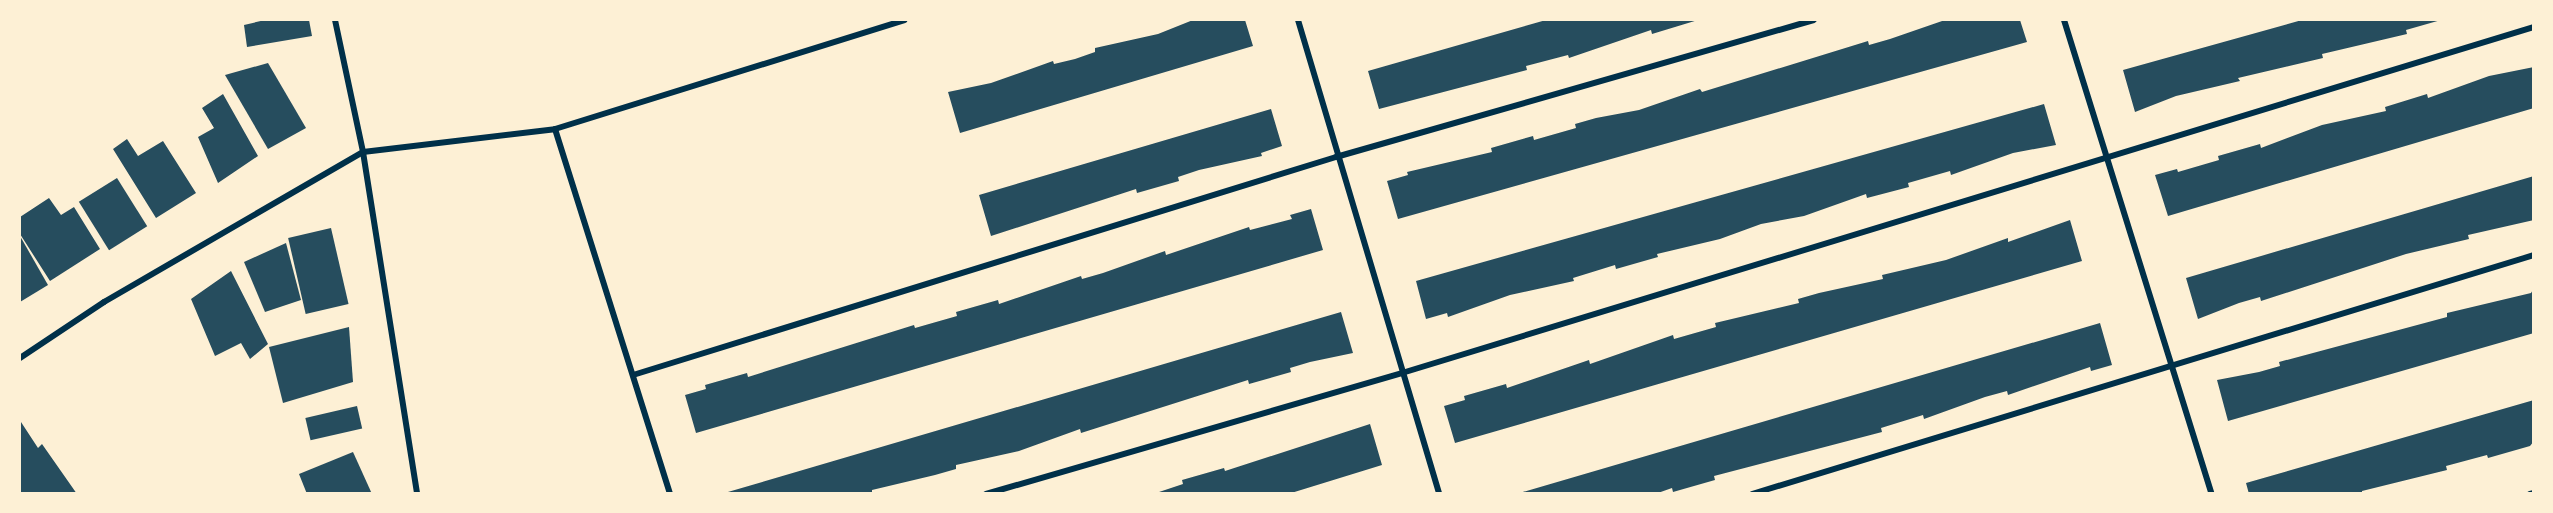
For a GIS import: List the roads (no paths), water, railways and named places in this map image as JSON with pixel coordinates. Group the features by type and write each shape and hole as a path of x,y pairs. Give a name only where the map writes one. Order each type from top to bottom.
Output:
{"street":[{"path":"335,20 363,152 417,494"},
{"path":"20,358 104,302 363,152 555,129 904,20"},
{"path":"1298,20 1336,157 1438,494"},
{"path":"633,375 1336,157 1814,20"},
{"path":"2064,20 2174,364 2212,494"},
{"path":"986,494 1402,373 2534,27"},
{"path":"555,129 670,494"},
{"path":"1752,494 2534,255"}]}
